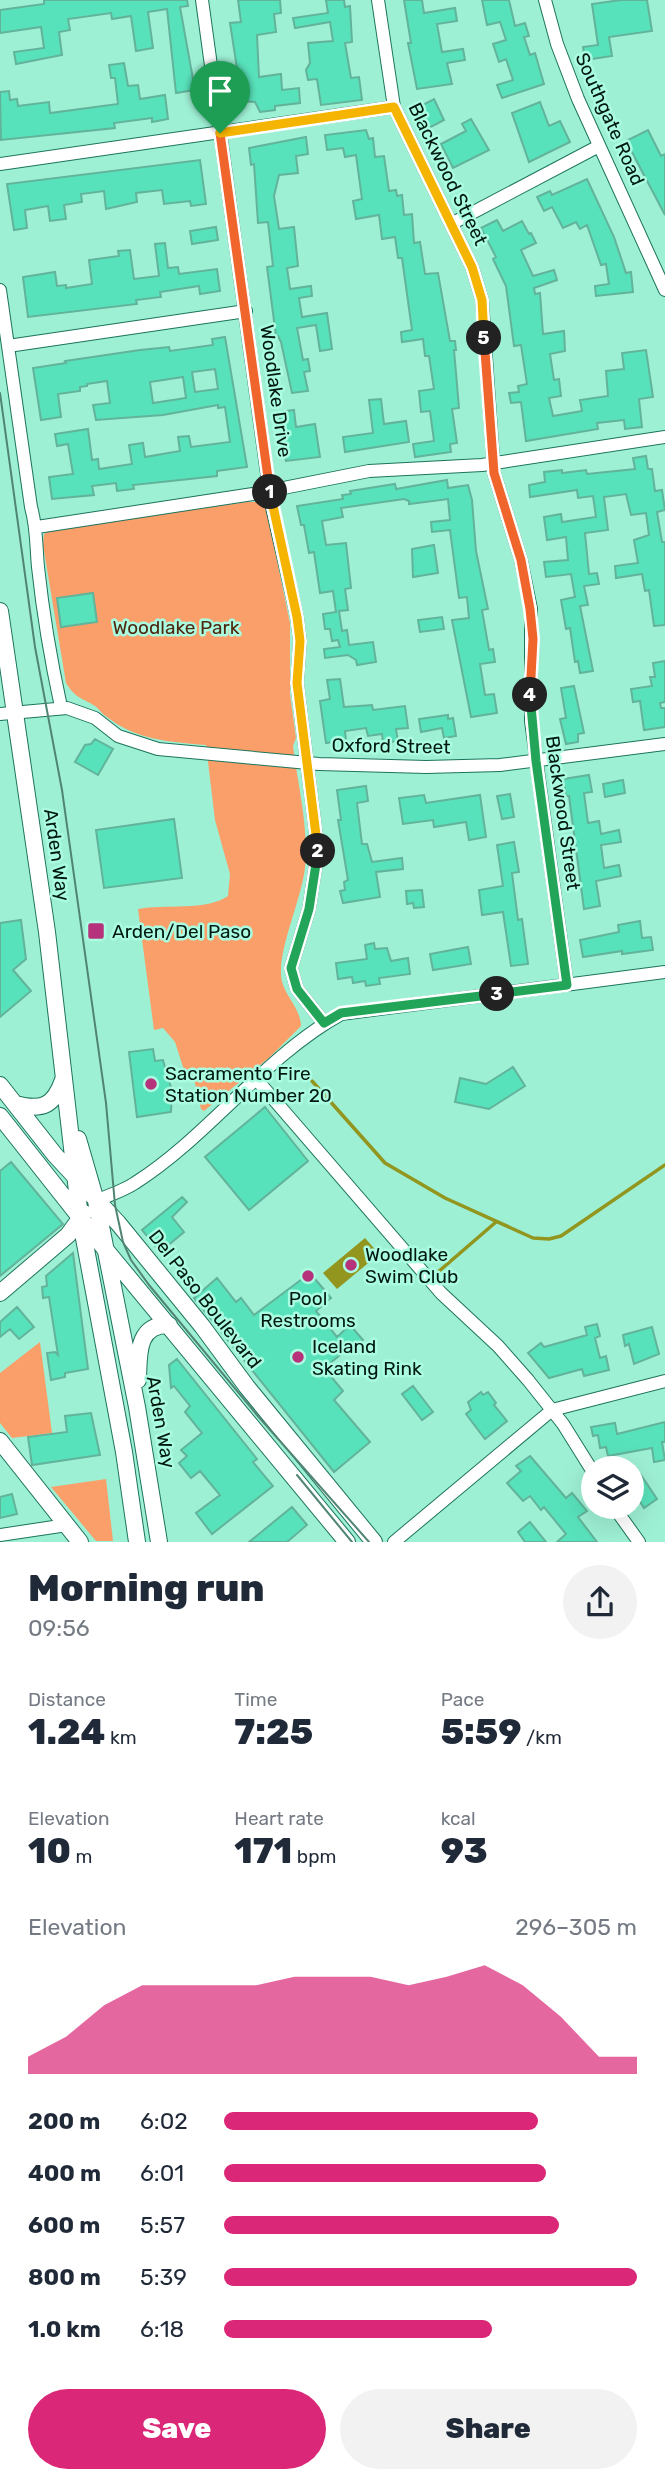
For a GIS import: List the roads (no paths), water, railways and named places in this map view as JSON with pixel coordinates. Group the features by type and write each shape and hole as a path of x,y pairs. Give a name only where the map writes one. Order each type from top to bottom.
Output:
{"main road":[{"name":"Arden Way","path":"0,611 8,712 64,1077 80,1217 124,1452 137,1542"},
{"path":"15,1104 32,1107 53,1101 58,1096 64,1077"},
{"name":"Del Paso Boulevard","path":"0,1085 202,1326 247,1387 374,1542"},
{"name":"Arden Way","path":"68,1107 96,1201 137,1407 159,1542"},
{"path":"0,1116 105,1249 347,1542"},
{"path":"0,1293 68,1235 80,1217 96,1201"},
{"path":"137,1407 141,1339 151,1328 169,1325"},
{"path":"0,1441 80,1542"},
{"path":"146,1542 144,1505 150,1478"}],"street":[{"name":"Woodlake Drive","path":"202,0 270,491 300,641 297,683 318,851 309,909 291,968 297,989 324,1023"},
{"name":"Blackwood Street","path":"378,0 394,107 472,267 482,300 493,463 526,580 530,609 533,639 530,695 536,761 567,985"},
{"name":"Southgate Road","path":"545,0 564,62 665,290"},
{"path":"0,164 394,107"},
{"path":"451,224 599,146"},
{"path":"0,290 31,508 37,527 39,578 50,656 61,707"},
{"path":"8,345 246,311"},
{"path":"37,527 270,491 379,470 461,467 665,438"},
{"name":"Oxford Street","path":"8,712 61,707 78,710 95,718 118,736 158,749 307,764 463,767 536,761 665,744"},
{"path":"96,1201 132,1185 324,1023 341,1013 665,972"},
{"path":"257,1080 435,1285 498,1346 552,1410 582,1456"},
{"path":"394,1542 552,1410 665,1381"},
{"path":"623,1519 639,1542"},
{"path":"0,1535 66,1525"}],"waterway":[{"path":"312,1081 385,1163 445,1198 533,1238 549,1239 561,1236 665,1165"},
{"path":"438,1272 496,1222"}],"tram line":[{"path":"0,393 35,647 62,790 106,1103 115,1205 123,1242 131,1260 149,1285 257,1415 369,1542"},
{"path":"297,1475 352,1542"}],"place":[{"name":"Arden/Del Paso","path":"96,931"},
{"name":"Sacramento Fire Station Number 20","path":"151,1084"},
{"name":"Woodlake Swim Club","path":"351,1265"},
{"name":"Pool Restrooms","path":"308,1276"},
{"name":"Iceland Skating Rink","path":"298,1357"}],"park label":[{"name":"Woodlake Park","path":"176,627"}]}
